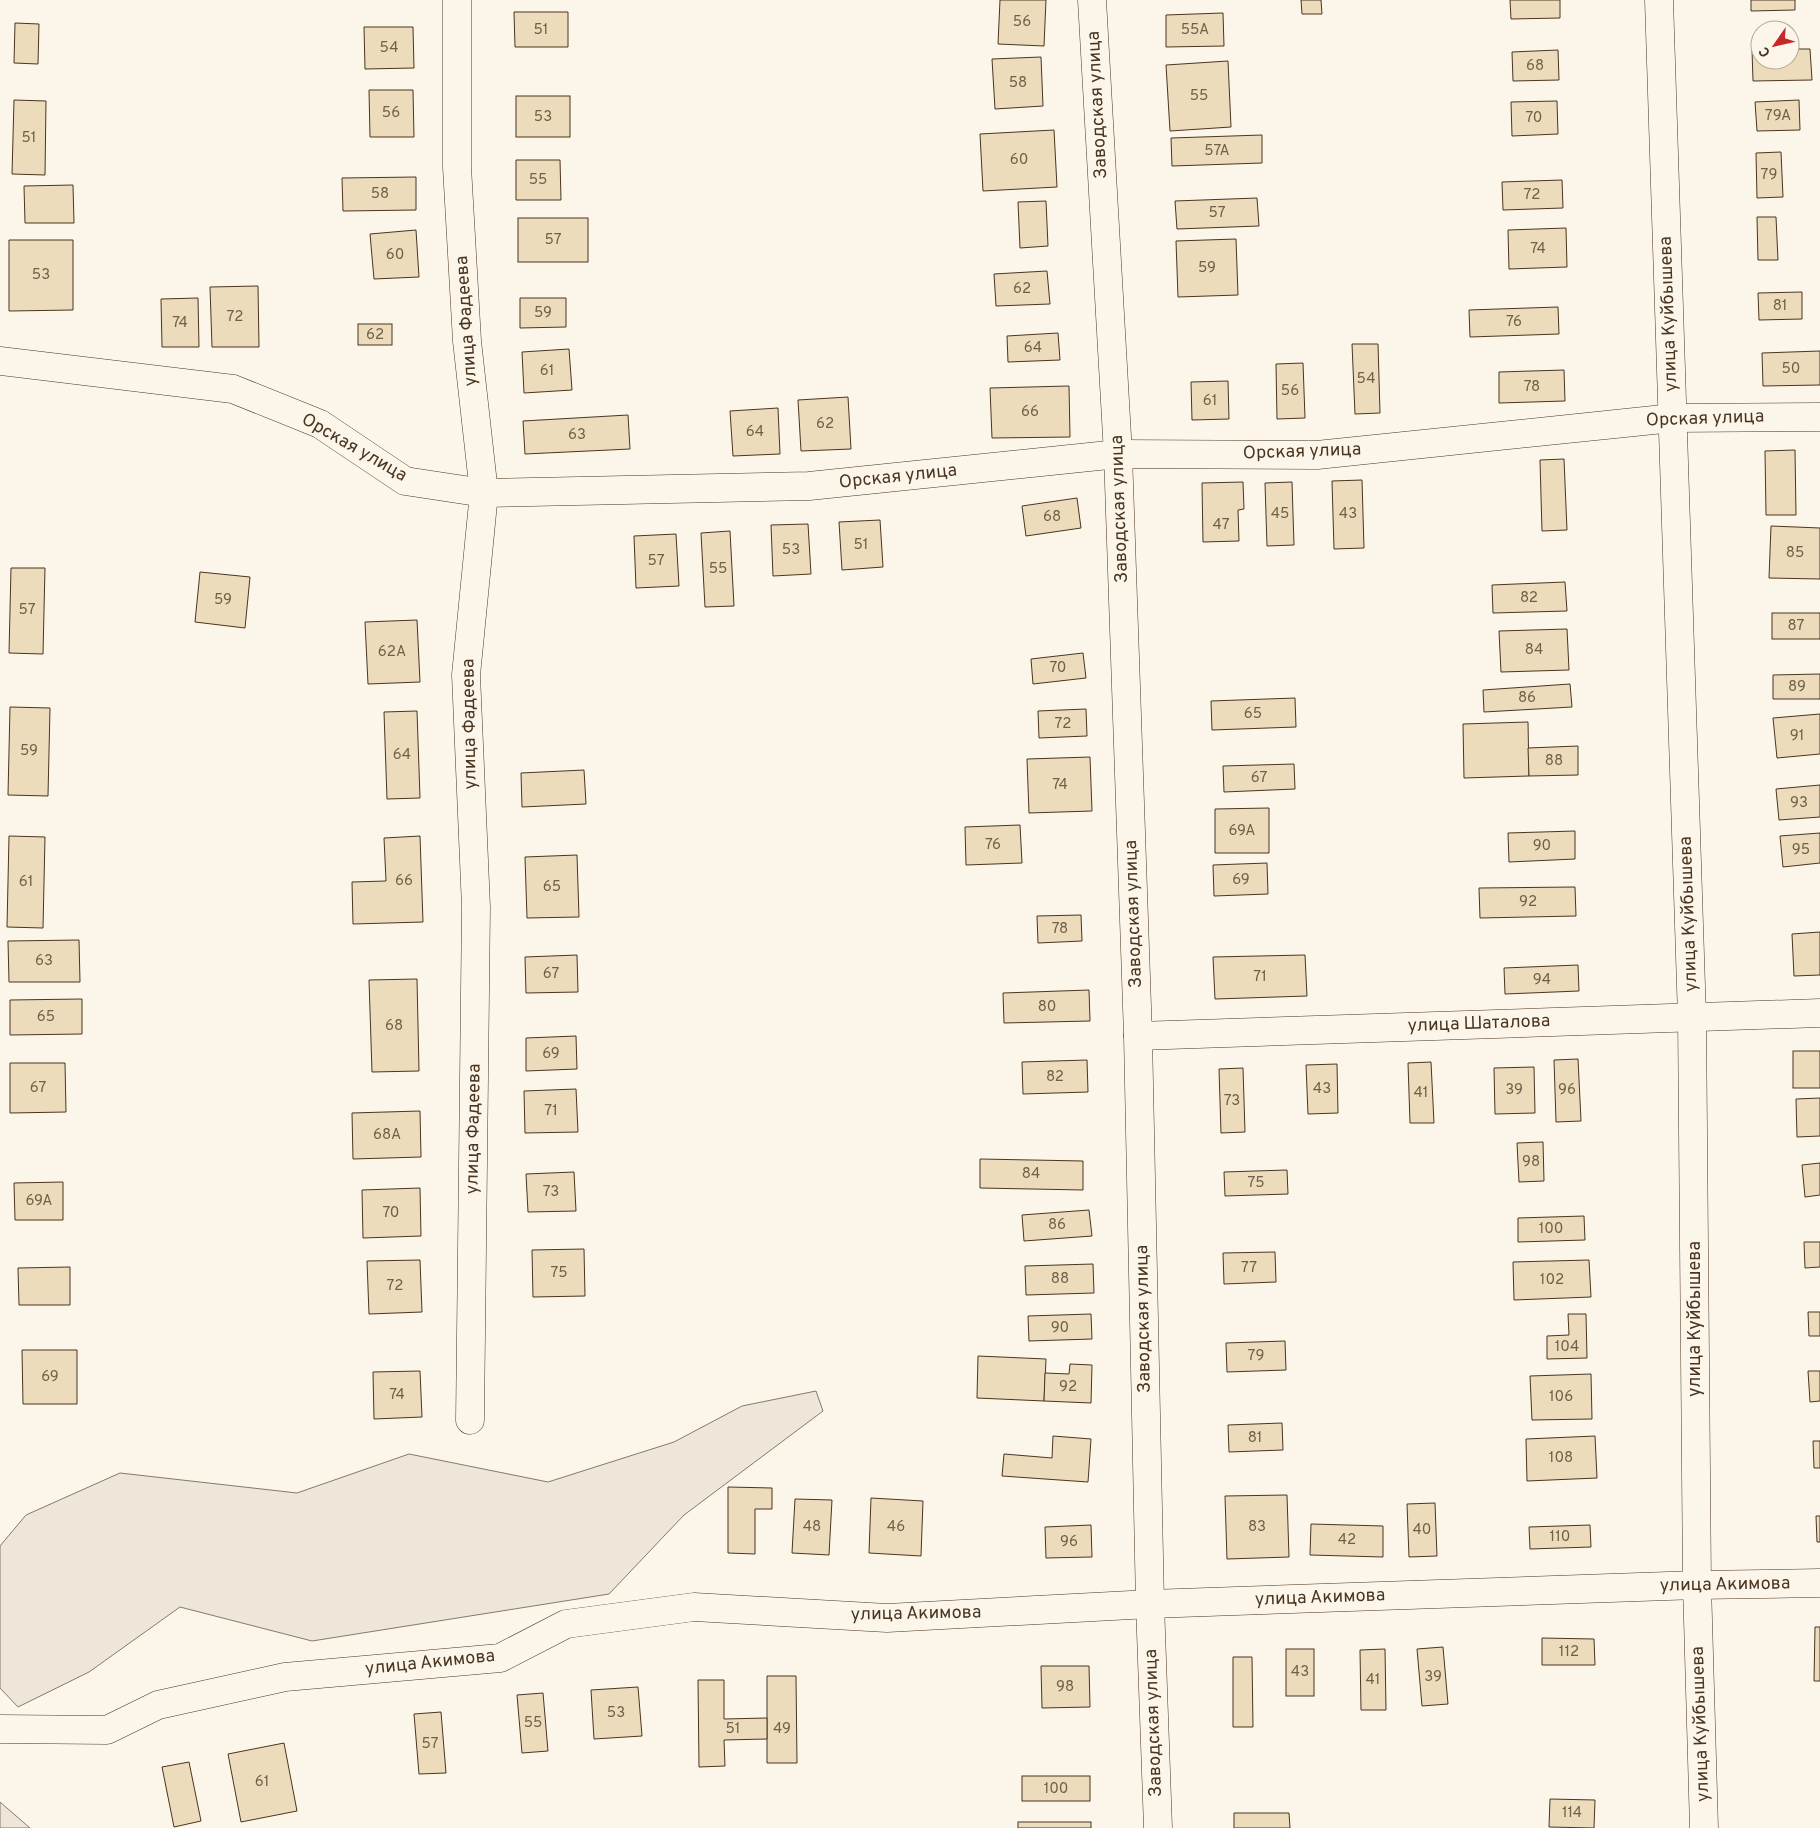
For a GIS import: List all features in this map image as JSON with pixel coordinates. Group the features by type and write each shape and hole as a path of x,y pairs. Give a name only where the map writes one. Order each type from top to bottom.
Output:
{"street":[{"name":"улица Фадеева","path":"457,0 457,167 467,341 484,494 466,675 476,907 470,1420"},
{"name":"Заводская улица","path":"1092,0 1118,454 1138,1036 1150,1604 1158,1828"},
{"name":"улица Куйбышева","path":"1659,0 1692,1017 1697,1585 1704,1828"},
{"name":"Орская улица","path":"0,361 233,389 320,424 405,481 484,494 809,486 1118,454 1317,455 1672,418 1820,417"},
{"name":"улица Шаталова","path":"1138,1036 1820,1014"},
{"name":"улица Акимова","path":"0,1730 107,1730 158,1705 285,1676 500,1658 566,1624 694,1607 887,1618 1150,1604 1697,1585 1820,1583"}],"shaded area":[{"path":"816,1391 823,1411 684,1515 609,1594 312,1641 180,1607 89,1672 18,1707 0,1688 0,1546 26,1515 120,1473 297,1493 409,1454 548,1482 674,1442 742,1406"},
{"path":"0,1802 30,1828 0,1828"}],"building":[{"path":"1000,0 1046,0 1044,46 998,44"},
{"path":"1301,0 1321,0 1322,14 1302,14"},
{"path":"1510,0 1560,0 1560,18 1511,19"},
{"path":"1751,0 1795,0 1795,10 1751,11"},
{"path":"514,12 568,12 568,47 515,47"},
{"path":"1223,13 1224,46 1166,47 1166,15"},
{"path":"15,23 39,24 38,64 14,63"},
{"path":"364,27 413,27 414,68 365,69"},
{"path":"1800,49 1810,49 1812,80 1753,81 1753,70 1800,70"},
{"path":"1558,50 1559,80 1513,81 1512,52"},
{"path":"1041,57 1043,106 995,109 992,59"},
{"path":"1228,61 1231,127 1170,131 1166,65"},
{"path":"369,90 413,90 414,137 370,137"},
{"path":"516,96 570,96 570,137 516,137"},
{"path":"14,100 46,101 45,175 12,174"},
{"path":"1799,100 1800,130 1757,131 1755,102"},
{"path":"1557,101 1558,134 1512,136 1511,102"},
{"path":"1054,130 1057,187 983,191 980,134"},
{"path":"1262,135 1262,163 1172,166 1171,138"},
{"path":"1781,152 1783,197 1757,198 1756,153"},
{"path":"516,160 560,160 561,200 516,200"},
{"path":"416,177 416,210 343,211 342,178"},
{"path":"1562,180 1563,208 1503,210 1502,182"},
{"path":"73,185 74,223 25,223 24,186"},
{"path":"1257,198 1259,226 1177,229 1175,201"},
{"path":"1046,201 1048,246 1020,248 1018,202"},
{"path":"1757,217 1776,217 1778,260 1758,260"},
{"path":"518,218 588,218 588,262 518,262"},
{"path":"1566,228 1567,267 1509,269 1508,230"},
{"path":"416,230 419,277 374,279 370,234"},
{"path":"1236,239 1238,295 1178,297 1176,241"},
{"path":"9,240 73,240 73,310 9,311"},
{"path":"1047,271 1050,304 996,306 994,274"},
{"path":"258,286 259,347 212,347 210,287"},
{"path":"1802,292 1802,319 1759,320 1758,293"},
{"path":"198,298 199,347 162,347 161,299"},
{"path":"520,298 566,298 566,327 520,328"},
{"path":"1558,307 1559,334 1470,337 1469,310"},
{"path":"358,324 392,324 392,345 358,345"},
{"path":"1058,333 1060,360 1008,362 1007,336"},
{"path":"1352,344 1378,344 1380,413 1355,414"},
{"path":"569,349 572,390 524,393 522,352"},
{"path":"1820,351 1820,385 1763,386 1762,353"},
{"path":"1303,363 1305,418 1277,419 1276,364"},
{"path":"1564,370 1565,401 1499,403 1499,372"},
{"path":"1228,381 1229,419 1192,420 1191,382"},
{"path":"1069,386 1070,437 992,438 990,388"},
{"path":"848,397 851,449 801,451 798,400"},
{"path":"778,408 780,454 733,456 730,411"},
{"path":"628,415 630,449 525,454 523,421"},
{"path":"1795,450 1796,515 1766,515 1765,451"},
{"path":"1564,459 1567,530 1542,531 1540,460"},
{"path":"1362,480 1364,548 1334,549 1332,481"},
{"path":"1243,482 1244,509 1238,510 1239,541 1203,542 1202,483"},
{"path":"1292,482 1294,545 1267,546 1265,483"},
{"path":"1077,498 1081,528 1026,536 1022,506"},
{"path":"880,520 883,567 842,570 839,522"},
{"path":"808,524 811,574 773,576 771,525"},
{"path":"1771,526 1820,528 1820,579 1769,578"},
{"path":"730,531 734,606 705,607 701,533"},
{"path":"676,534 679,586 636,588 634,536"},
{"path":"11,568 45,568 43,654 9,653"},
{"path":"200,572 250,577 245,628 195,622"},
{"path":"1565,582 1567,611 1493,613 1492,585"},
{"path":"1772,613 1820,613 1820,639 1772,639"},
{"path":"417,620 420,682 368,684 365,622"},
{"path":"1567,629 1569,670 1501,672 1499,631"},
{"path":"1083,653 1086,678 1033,684 1031,659"},
{"path":"1820,674 1820,699 1773,699 1773,675"},
{"path":"1570,684 1572,707 1484,712 1483,690"},
{"path":"1295,698 1296,727 1212,730 1211,701"},
{"path":"10,707 50,708 48,796 8,795"},
{"path":"1086,709 1087,736 1039,738 1038,711"},
{"path":"417,711 420,798 387,799 384,712"},
{"path":"1820,714 1820,754 1777,758 1773,718"},
{"path":"1528,722 1529,776 1464,778 1463,724"},
{"path":"1578,746 1578,775 1529,776 1528,748"},
{"path":"1090,757 1092,811 1029,813 1027,759"},
{"path":"1294,764 1295,789 1224,792 1223,766"},
{"path":"584,770 586,804 522,807 521,773"},
{"path":"1820,785 1820,817 1779,820 1776,789"},
{"path":"1269,808 1269,853 1215,853 1215,809"},
{"path":"1020,825 1022,863 966,865 965,827"},
{"path":"1575,831 1575,859 1509,862 1508,833"},
{"path":"1820,833 1820,863 1783,867 1780,836"},
{"path":"9,836 45,837 43,928 7,927"},
{"path":"420,836 423,922 353,924 352,882 386,881 384,838"},
{"path":"577,855 579,917 527,918 525,857"},
{"path":"1267,863 1268,894 1214,896 1213,865"},
{"path":"1575,887 1576,916 1480,918 1479,888"},
{"path":"1081,915 1082,941 1038,943 1037,916"},
{"path":"1820,932 1820,975 1794,976 1792,934"},
{"path":"79,940 80,982 9,982 8,941"},
{"path":"577,955 578,992 526,993 525,957"},
{"path":"1305,955 1307,996 1215,999 1213,957"},
{"path":"1578,965 1579,991 1505,994 1504,968"},
{"path":"417,979 419,1071 372,1072 369,980"},
{"path":"1089,990 1090,1021 1004,1023 1003,993"},
{"path":"82,999 82,1034 10,1035 10,1000"},
{"path":"576,1036 577,1069 526,1071 526,1038"},
{"path":"1793,1051 1820,1051 1820,1088 1793,1088"},
{"path":"1578,1059 1581,1121 1556,1122 1554,1060"},
{"path":"1087,1060 1088,1092 1023,1094 1022,1062"},
{"path":"1431,1062 1434,1123 1410,1123 1408,1063"},
{"path":"10,1063 65,1063 66,1112 10,1113"},
{"path":"1337,1064 1338,1113 1308,1114 1306,1065"},
{"path":"1534,1067 1535,1113 1495,1114 1494,1068"},
{"path":"1243,1068 1245,1132 1221,1133 1219,1069"},
{"path":"576,1089 578,1132 525,1133 524,1091"},
{"path":"1820,1098 1820,1136 1797,1137 1796,1099"},
{"path":"420,1111 421,1157 353,1159 352,1113"},
{"path":"1543,1142 1544,1181 1519,1182 1517,1143"},
{"path":"980,1159 1083,1161 1083,1190 980,1188"},
{"path":"1820,1163 1820,1195 1805,1197 1802,1165"},
{"path":"1287,1170 1288,1194 1225,1196 1224,1172"},
{"path":"574,1172 576,1211 528,1212 526,1174"},
{"path":"63,1182 63,1220 15,1220 14,1183"},
{"path":"420,1188 421,1236 363,1238 362,1190"},
{"path":"1089,1210 1092,1236 1024,1241 1022,1215"},
{"path":"1584,1216 1585,1240 1518,1242 1518,1218"},
{"path":"1804,1242 1820,1242 1820,1267 1805,1268"},
{"path":"584,1249 585,1296 533,1297 532,1250"},
{"path":"1275,1252 1276,1282 1224,1284 1223,1253"},
{"path":"420,1260 422,1312 369,1314 367,1261"},
{"path":"1589,1260 1591,1297 1514,1300 1513,1262"},
{"path":"1093,1264 1094,1293 1026,1295 1025,1266"},
{"path":"70,1267 70,1305 19,1305 18,1268"},
{"path":"1808,1312 1820,1312 1820,1336 1809,1336"},
{"path":"1091,1314 1092,1339 1029,1341 1028,1316"},
{"path":"1568,1314 1586,1314 1587,1358 1547,1359 1547,1336 1569,1335"},
{"path":"1285,1341 1286,1370 1227,1372 1226,1343"},
{"path":"22,1350 77,1350 77,1404 23,1404"},
{"path":"978,1356 1046,1359 1044,1401 977,1398"},
{"path":"1070,1364 1092,1365 1091,1403 1044,1401 1045,1373 1069,1374"},
{"path":"420,1371 422,1417 374,1419 373,1372"},
{"path":"1808,1371 1820,1371 1820,1401 1810,1402"},
{"path":"1591,1374 1592,1419 1532,1420 1530,1376"},
{"path":"1282,1423 1283,1450 1229,1452 1228,1425"},
{"path":"1053,1436 1091,1439 1088,1482 1002,1476 1004,1454 1052,1458"},
{"path":"1595,1436 1597,1478 1527,1481 1526,1439"},
{"path":"1813,1441 1820,1441 1820,1468 1814,1468"},
{"path":"728,1487 772,1488 772,1509 755,1509 755,1554 728,1553"},
{"path":"1287,1495 1289,1557 1227,1559 1225,1496"},
{"path":"871,1498 923,1501 921,1556 869,1553"},
{"path":"795,1499 832,1500 829,1555 792,1553"},
{"path":"1435,1503 1437,1556 1409,1557 1407,1504"},
{"path":"1816,1516 1820,1516 1820,1542 1817,1542"},
{"path":"1311,1524 1383,1526 1383,1557 1310,1555"},
{"path":"1091,1525 1092,1557 1046,1558 1045,1527"},
{"path":"1590,1525 1591,1547 1530,1549 1529,1527"},
{"path":"1815,1627 1820,1627 1820,1681 1814,1681"},
{"path":"1542,1638 1594,1639 1595,1665 1542,1665"},
{"path":"1443,1647 1448,1704 1422,1706 1417,1649"},
{"path":"1286,1649 1314,1649 1314,1696 1286,1696"},
{"path":"1385,1649 1386,1710 1361,1710 1360,1650"},
{"path":"1233,1657 1252,1657 1253,1727 1233,1727"},
{"path":"1041,1666 1089,1666 1090,1707 1042,1708"},
{"path":"767,1676 796,1676 797,1763 767,1763"},
{"path":"698,1680 724,1680 724,1719 767,1718 767,1739 724,1740 725,1766 699,1767"},
{"path":"638,1687 642,1736 594,1739 591,1690"},
{"path":"543,1693 548,1751 522,1753 517,1695"},
{"path":"441,1712 446,1773 419,1774 414,1714"},
{"path":"284,1743 297,1811 241,1822 228,1754"},
{"path":"189,1762 201,1821 174,1827 162,1767"},
{"path":"1022,1776 1090,1776 1090,1801 1022,1801"},
{"path":"1550,1799 1595,1800 1594,1828 1549,1827"},
{"path":"1234,1813 1289,1813 1290,1828 1234,1828"},
{"path":"1018,1822 1091,1822 1091,1828 1018,1828"}]}
